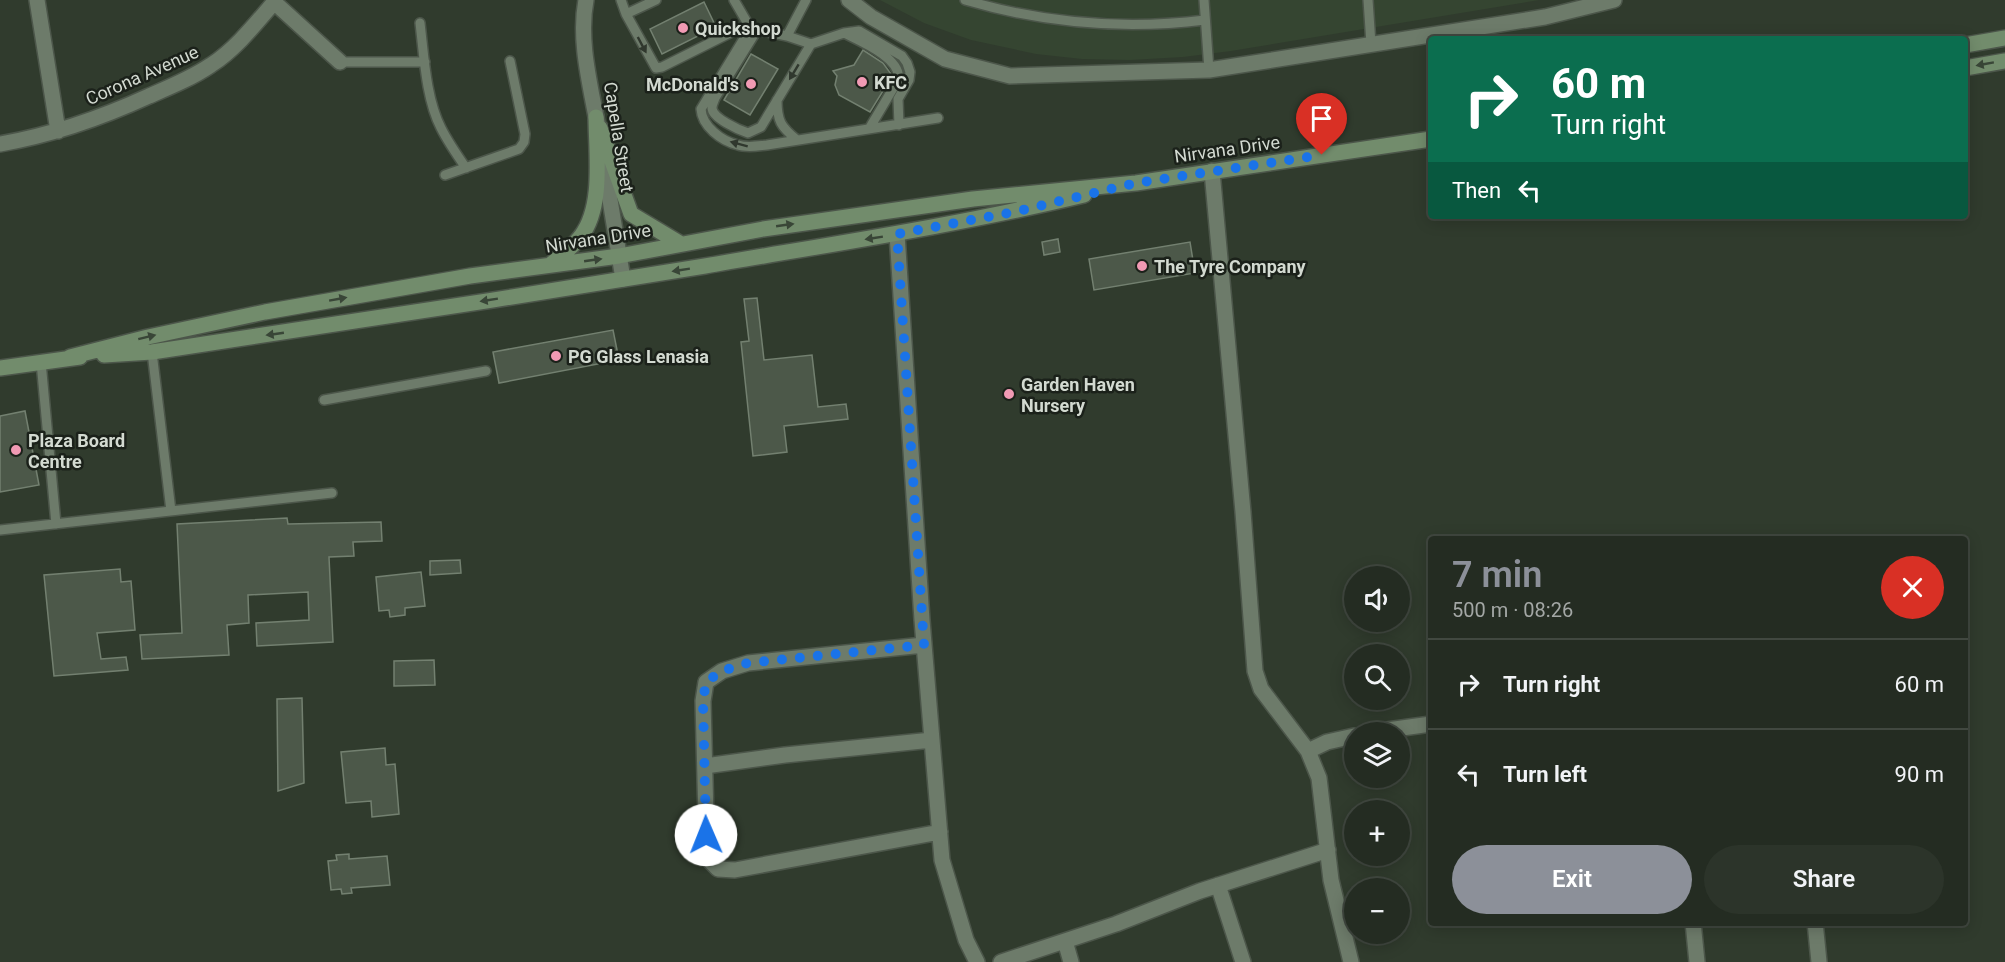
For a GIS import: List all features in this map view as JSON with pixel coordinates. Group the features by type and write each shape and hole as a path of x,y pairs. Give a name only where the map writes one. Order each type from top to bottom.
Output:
{"main road":[{"path":"1968,44 2005,38"},
{"path":"1968,67 2005,61"},
{"path":"596,117 631,214 681,244"},
{"path":"549,265 582,234 593,213 596,198 596,117"},
{"name":"Nirvana Drive","path":"0,368 70,357 148,337 265,312 470,276 619,256 763,229 973,199 1136,183 1428,139"},
{"name":"Nirvana Drive","path":"70,357 152,352 623,279 897,234 1014,212 1136,183"}],"street":[{"path":"37,0 58,131"},
{"name":"Capella Street","path":"586,0 583,38 623,279"},
{"path":"849,0 871,17 945,59 1010,76 1209,70 1545,16 1614,0"},
{"path":"275,1 340,62"},
{"name":"Corona Avenue","path":"0,144 58,131 124,108 166,89 210,66 240,39 275,1"},
{"path":"1212,171 1255,670 1261,689 1308,751 1319,778 1331,880 1352,962"},
{"path":"897,234 924,645 942,860 966,940 977,962"},
{"path":"924,645 748,663 722,671 706,682 703,701 707,858 718,869 735,870 940,832"},
{"path":"1410,727 1428,724"},
{"path":"1308,751 1327,742 1344,738"},
{"path":"705,766 785,755 932,740"},
{"path":"1002,962 1116,924 1218,885 1328,850"},
{"path":"1218,885 1243,962"},
{"path":"1693,926 1697,962"},
{"path":"1815,926 1819,962"},
{"path":"1065,941 1071,962"}],"lane":[{"path":"621,0 626,14 654,66 658,69 752,27 811,44 844,33 859,31 894,50 907,63 910,72 909,80 898,99 899,125"},
{"path":"626,14 656,0"},
{"path":"734,0 752,27"},
{"path":"787,36 806,0"},
{"path":"965,0 1037,18 1077,22 1147,26 1205,20"},
{"path":"1204,0 1209,70"},
{"path":"1368,0 1371,44"},
{"path":"420,23 434,109 440,127 466,168"},
{"path":"752,27 715,98 712,111 722,120 748,133 761,127 811,44"},
{"path":"752,27 701,109 704,120 716,133 736,145 758,146 938,118"},
{"path":"844,33 884,55 900,73 869,129"},
{"path":"445,175 519,149 524,142 525,134 510,61"},
{"path":"340,62 425,62"},
{"path":"777,100 777,116 781,125 797,140"},
{"path":"152,352 171,511"},
{"path":"41,362 56,524"},
{"path":"324,400 486,371"},
{"path":"0,530 333,493"}],"shaded area":[{"path":"880,0 1539,0 1231,51 1130,60 1082,59 1036,54 971,40 924,23"}],"building":[{"name":"Quickshop","path":"704,2 716,27 662,54 650,29"},
{"name":"KFC","path":"863,50 883,63 891,74 891,78 870,112 839,95 835,85 837,76 833,71 854,65"},
{"name":"McDonald's","path":"751,54 778,69 750,115 724,100"},
{"path":"1058,239 1060,252 1044,255 1042,242"},
{"name":"The Tyre Company","path":"1190,242 1195,273 1094,290 1089,259"},
{"path":"757,298 764,360 812,355 818,407 846,404 848,419 784,426 787,452 753,456 741,342 749,341 744,299"},
{"name":"PG Glass Lenasia","path":"613,330 619,360 499,383 493,352"},
{"name":"Plaza Board Centre","path":"25,411 39,485 0,492 0,416"},
{"path":"287,518 288,524 381,522 382,541 353,542 354,556 329,557 333,642 257,646 256,623 309,620 308,592 248,595 249,623 227,625 229,655 142,659 140,635 182,633 177,524"},
{"path":"460,560 461,573 430,575 430,561"},
{"path":"120,569 121,582 131,581 135,630 97,633 101,659 126,657 128,670 54,676 44,575"},
{"path":"421,572 425,606 405,608 405,615 390,617 389,610 379,611 376,577"},
{"path":"434,660 435,685 394,686 394,661"},
{"path":"302,698 304,783 278,791 277,699"},
{"path":"385,748 386,765 395,764 399,814 372,817 371,801 346,803 341,752"},
{"path":"349,854 349,859 387,856 390,885 351,888 352,893 342,894 341,889 331,890 328,861 337,860 336,855"}],"place":[{"name":"Quickshop","path":"683,28"},
{"name":"KFC","path":"862,82"},
{"name":"McDonald's","path":"751,84"},
{"name":"The Tyre Company","path":"1142,266"},
{"name":"PG Glass Lenasia","path":"556,356"},
{"name":"Garden Haven Nursery","path":"1009,394"},
{"name":"Plaza Board Centre","path":"16,450"}],"route":[{"path":"706,835 703,701 706,682 722,671 748,663 924,645 897,234 1014,212 1136,183 1322,155"}]}
